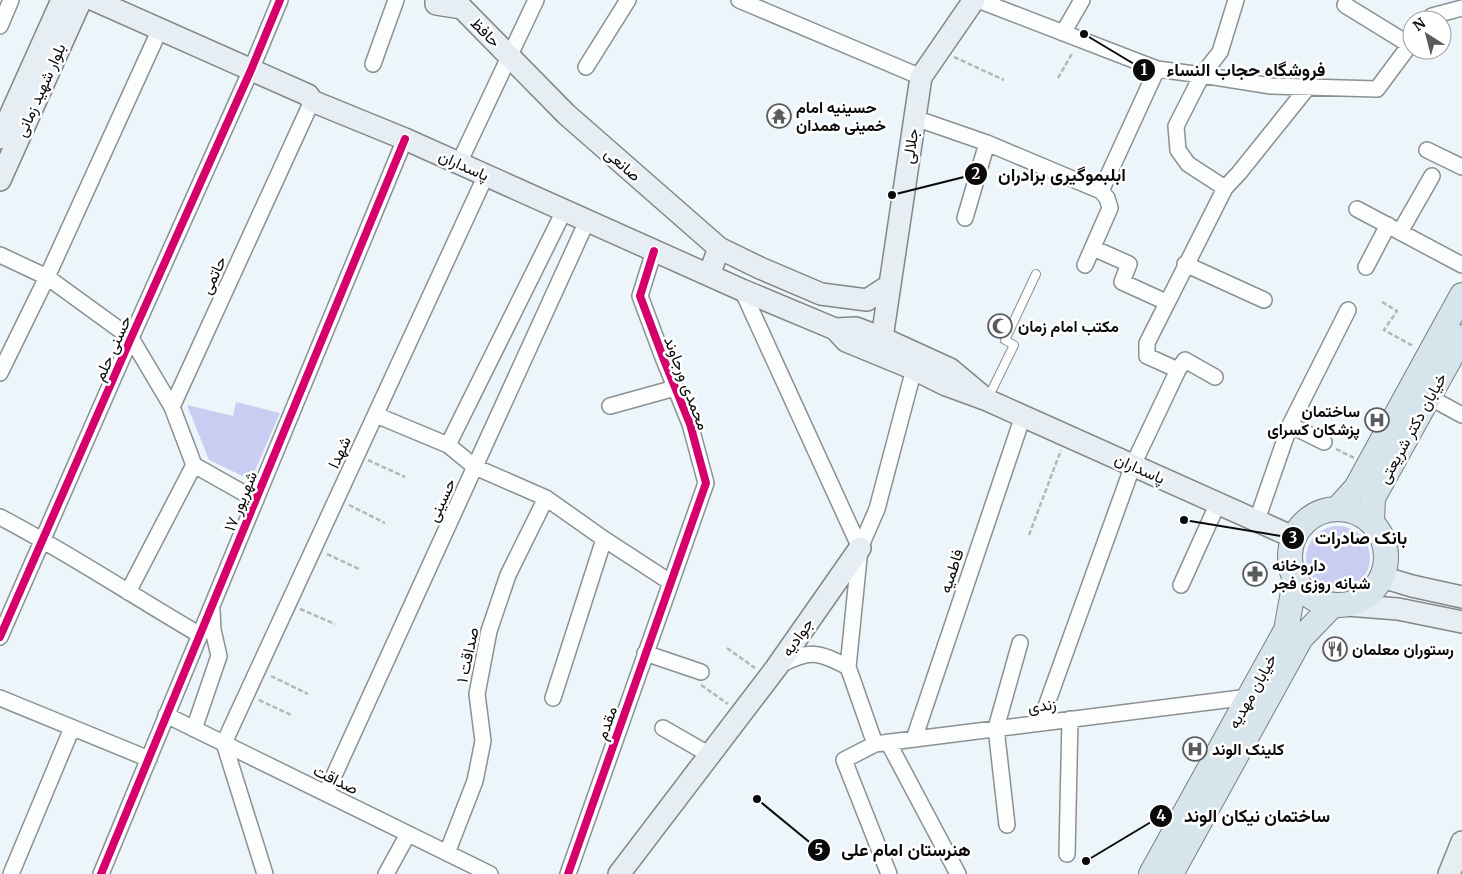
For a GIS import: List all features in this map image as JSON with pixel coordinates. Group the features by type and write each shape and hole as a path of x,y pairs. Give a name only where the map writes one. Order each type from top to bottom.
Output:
{"main road":[{"name":"بلوار شهید زمانی","path":"0,138 62,0"},
{"name":"بلوار شهید زمانی","path":"0,180 81,0"},
{"name":"پاسداران","path":"94,0 308,95 312,101 405,139 742,290 835,328 856,328 882,338 950,369 987,400"},
{"name":"جلالی","path":"882,338 921,77 976,0"},
{"name":"حافظ","path":"431,1 462,8 510,56"},
{"name":"صانعی","path":"510,56 566,114 719,248 821,294 866,300 890,285"},
{"path":"709,275 719,248"},
{"name":"خیابان دکتر شریعتی","path":"1338,508 1356,488 1369,466 1462,295"},
{"name":"پاسداران","path":"835,328 846,341 914,369 946,385 987,400 1293,537"},
{"name":"خیابان دکتر شریعتی","path":"1372,522 1373,498 1462,337"},
{"path":"1340,605 1362,600 1374,590 1382,577 1386,563 1386,548 1381,534 1372,522 1351,510 1338,508 1324,510 1312,516 1301,525 1293,537 1289,551 1290,567 1295,581 1305,593 1317,602 1340,605 1398,609 1462,622"},
{"name":"جوادیه","path":"619,874 773,672 860,548"},
{"path":"1382,577 1462,597"},
{"name":"خیابان مهدیه","path":"1151,874 1286,630 1295,581"},
{"name":"خیابان مهدیه","path":"1170,874 1301,638 1340,605"},
{"path":"1449,874 1462,842"}],"street":[{"path":"0,26 11,0"},
{"name":"حسنی حلم","path":"0,637 131,338 252,70 280,0"},
{"path":"373,64 396,0"},
{"path":"459,163 536,0"},
{"path":"586,67 628,0"},
{"path":"739,0 921,77"},
{"path":"976,0 1156,69 1202,74 1271,86 1377,89 1402,56"},
{"path":"1062,33 1082,0"},
{"path":"1224,188 1188,164 1178,150 1176,126 1202,74 1220,52 1236,0"},
{"path":"1345,5 1402,39"},
{"path":"0,373 47,277 160,29"},
{"path":"1101,191 1156,69"},
{"path":"1178,370 1147,356 1147,343 1224,188 1239,173 1308,87"},
{"name":"حاتمی","path":"172,407 312,101"},
{"path":"915,118 987,143 1101,191 1107,198 1110,208 1086,265"},
{"name":"۱۷ شهریور","path":"101,874 405,139"},
{"path":"964,218 987,143"},
{"path":"1427,150 1462,167"},
{"name":"شهدا","path":"224,743 486,175"},
{"path":"1366,267 1432,176"},
{"path":"448,445 565,210"},
{"path":"1356,210 1394,228 1462,265"},
{"name":"حسینی","path":"326,793 587,221"},
{"path":"1093,248 1129,264 1122,282 1166,302"},
{"name":"محمدی ورجاوند","path":"654,251 640,296 690,424 706,483 670,582"},
{"path":"0,256 47,277 131,338 172,407 194,465 256,500"},
{"path":"1185,264 1264,300"},
{"path":"742,290 860,548 848,667 881,743 958,874"},
{"path":"1256,520 1290,425 1348,310"},
{"path":"1040,723 1133,465 1178,370 1185,360 1215,377"},
{"name":"جوادیه","path":"860,548 877,509 914,369"},
{"path":"610,406 675,388"},
{"path":"1429,397 1462,415"},
{"path":"376,415 448,445 475,467 546,498 670,582"},
{"name":"فاطمیه","path":"914,739 1023,416"},
{"path":"1290,425 1324,442"},
{"path":"128,592 194,465"},
{"name":"صداقت ۱","path":"447,853 475,781 483,741 477,694 489,631 508,575 546,498"},
{"path":"1181,585 1218,503"},
{"path":"0,518 44,540 200,635"},
{"path":"552,698 604,539"},
{"name":"مقدم","path":"568,874 670,582"},
{"name":"۱۷ شهریور","path":"194,729 220,656 213,630 212,606"},
{"path":"1007,825 996,728 1020,643"},
{"path":"645,653 699,678"},
{"path":"773,672 797,657 813,653 829,657 848,667"},
{"name":"زندی","path":"889,874 844,760 881,743 1249,697"},
{"path":"0,698 149,759"},
{"name":"صداقت","path":"166,715 488,873"},
{"path":"1067,854 1070,719"},
{"path":"11,874 72,728"},
{"path":"663,728 710,754"},
{"path":"224,743 265,874"},
{"path":"386,874 408,834"}],"lane":[{"path":"987,400 1014,345 1005,340 1036,274"}],"path":[{"path":"1058,78 1080,40"},
{"path":"940,51 1004,80"},
{"path":"1382,302 1397,311 1384,330 1429,355"},
{"path":"1029,535 1066,435"},
{"path":"1324,442 1369,466"},
{"path":"357,455 406,477"},
{"path":"337,498 385,524"},
{"path":"314,548 359,570"},
{"path":"288,604 335,624"},
{"path":"727,648 773,672"},
{"path":"257,670 308,694"},
{"path":"699,678 742,713"},
{"path":"246,694 291,715"}],"shaded area":[{"path":"236,402 280,413 251,480 209,460 187,405 233,416"},
{"path":"1338,526 1356,532 1364,540 1370,558 1364,576 1356,584 1338,590 1320,584 1312,576 1306,558 1312,540 1320,532"}],"cycle path":[{"path":"0,637 251,70 280,0"},
{"path":"101,874 405,139"},
{"path":"568,874 706,483 690,424 640,296 654,251"}],"place":[{"name":"فروشگاه حجاب النساء","path":"1084,34"},
{"name":"حسینیه امام خمینی همدان","path":"779,116"},
{"name":"ابلبموگیری برادران","path":"892,195"},
{"name":"مکتب امام زمان","path":"1000,326"},
{"name":"ساختمان پزشکان کسرای","path":"1377,420"},
{"name":"بانک صادرات","path":"1184,520"},
{"name":"داروخانه شبانه روزی فجر","path":"1255,574"},
{"name":"رستوران معلمان","path":"1335,649"},
{"name":"کلینک الوند","path":"1195,749"},
{"name":"هنرستان امام علی","path":"757,799"},
{"name":"ساختمان نیکان الوند","path":"1086,861"}]}
